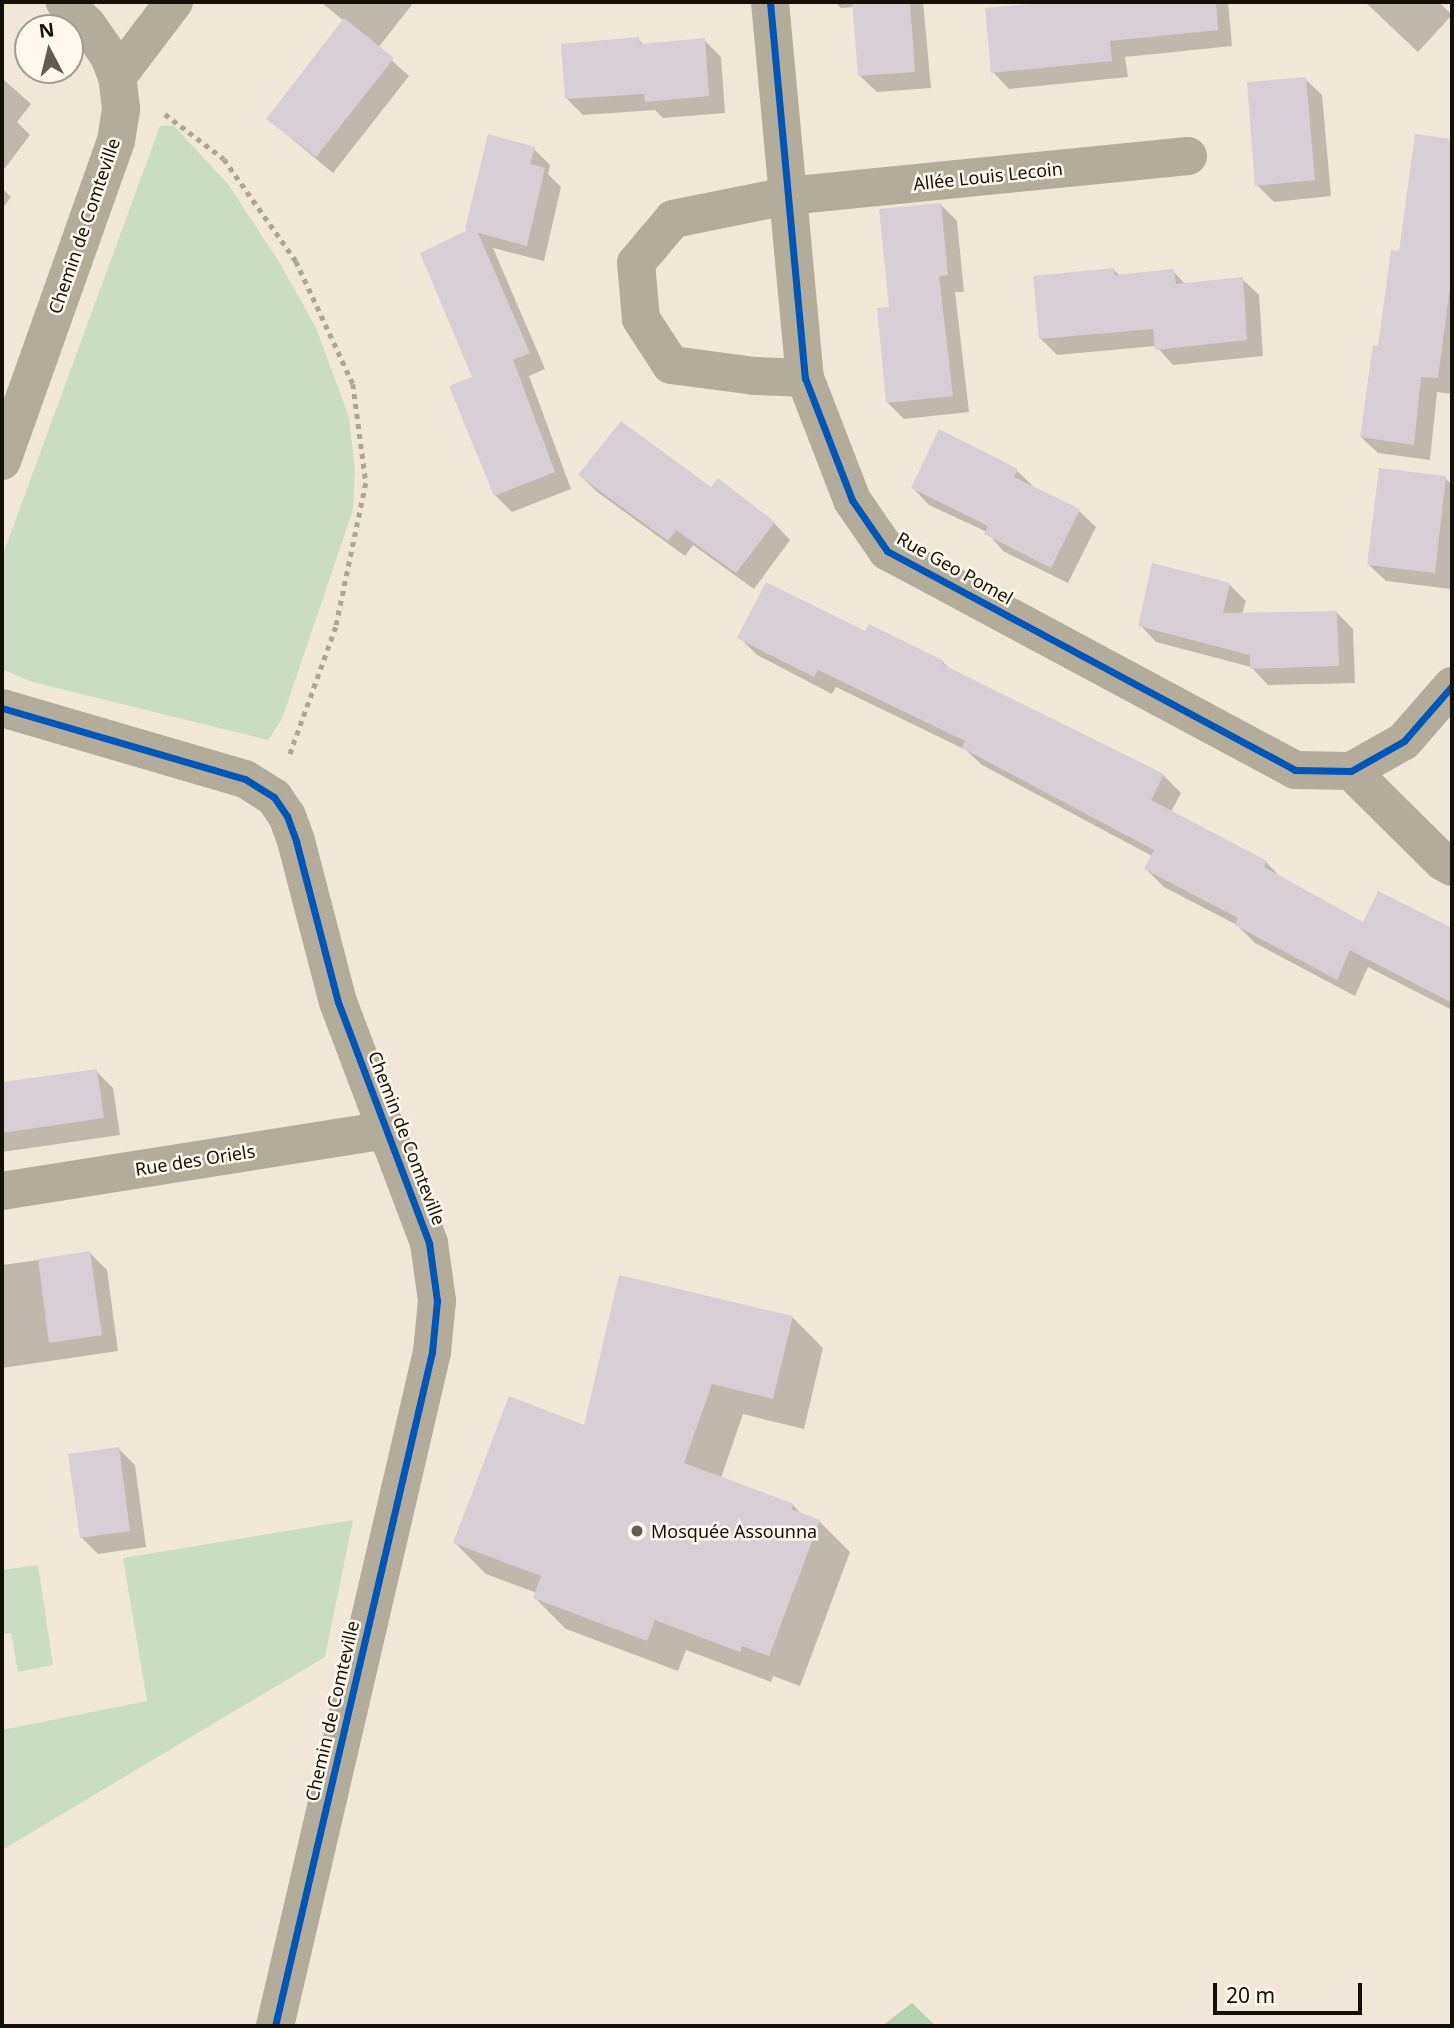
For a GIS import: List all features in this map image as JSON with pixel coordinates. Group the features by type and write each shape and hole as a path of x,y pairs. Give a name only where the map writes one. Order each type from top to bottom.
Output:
{"street":[{"name":"Chemin de Comteville","path":"2,461 12,392 116,141 121,108 117,77 109,55 88,25 65,2"},
{"path":"117,77 174,2"},
{"name":"Rue Geo Pomel","path":"770,2 805,378 852,500 887,551 1295,771 1351,771 1404,741 1452,686"},
{"name":"Allée Louis Lecoin","path":"787,196 1188,156"},
{"path":"787,196 673,219 636,263 641,319 671,365 755,376 805,378"},
{"name":"Chemin de Comteville","path":"2,708 245,779 274,797 292,828 338,1002 429,1243 437,1301 435,1329 275,2026"},
{"path":"1351,771 1443,862 1452,867"},
{"name":"Rue des Oriels","path":"2,1191 388,1130"}],"path":[{"path":"117,77 224,159 296,261 353,384 366,483 336,627 274,797"}],"green space":[{"path":"173,125 228,184 281,265 316,328 349,417 355,471 353,510 282,719 268,740 32,682 2,669 2,557 160,126"},
{"path":"353,1520 325,1657 2,1850 2,1730 147,1701 123,1558"},
{"path":"38,1565 53,1665 18,1672 11,1633 2,1634 2,1570"},
{"path":"912,2003 936,2026 882,2026"}],"building":[{"path":"852,2 910,2 915,72 858,76"},
{"path":"1053,2 1216,2 1218,30 1110,41 1112,61 991,73 985,8"},
{"path":"344,18 394,58 316,157 266,119"},
{"path":"639,37 640,44 705,38 709,96 645,102 644,94 565,99 561,44"},
{"path":"1306,77 1315,180 1255,186 1247,82"},
{"path":"488,134 535,147 530,164 545,168 527,246 478,233 530,353 513,360 555,472 494,496 449,386 472,377 420,253 468,230 465,229"},
{"path":"1415,134 1452,139 1452,272 1438,378 1421,377 1414,445 1360,437 1373,345 1378,346 1391,250 1399,251"},
{"path":"941,203 948,275 939,276 953,396 886,403 877,308 889,307 879,209"},
{"path":"1114,268 1115,275 1174,269 1176,284 1243,277 1247,340 1155,350 1153,329 1039,339 1033,276"},
{"path":"621,421 711,487 718,478 775,522 736,573 676,530 668,541 578,475"},
{"path":"939,429 1018,469 1014,477 1080,509 1051,568 984,534 988,526 911,488"},
{"path":"1379,468 1446,476 1435,573 1367,565"},
{"path":"1152,563 1230,583 1223,613 1337,611 1339,666 1250,669 1250,655 1138,626"},
{"path":"766,582 865,631 869,624 944,661 942,664 1164,774 1151,800 1267,861 1264,867 1363,922 1357,935 1378,891 1452,928 1452,1003 1350,950 1337,980 1235,925 1238,918 1144,869 1154,850 962,748 965,741 818,670 814,677 737,638"},
{"path":"97,1069 104,1118 2,1133 2,1082"},
{"path":"90,1251 102,1335 49,1343 38,1259"},
{"name":"Mosquée Assounna","path":"619,1275 793,1316 773,1399 712,1384 684,1463 794,1504 791,1509 820,1520 769,1656 742,1646 740,1652 655,1620 647,1641 533,1598 541,1576 453,1543 509,1396 584,1425"},
{"path":"119,1447 130,1531 80,1538 68,1454"}],"cycle path":[{"path":"770,2 805,378 852,500 887,551 1295,770 1351,771 1404,741 1452,686"},
{"path":"2,708 245,779 274,797 287,816 296,841 338,1002 429,1243 437,1301 432,1352 275,2026"}],"place":[{"name":"Mosquée Assounna","path":"637,1531"}]}
